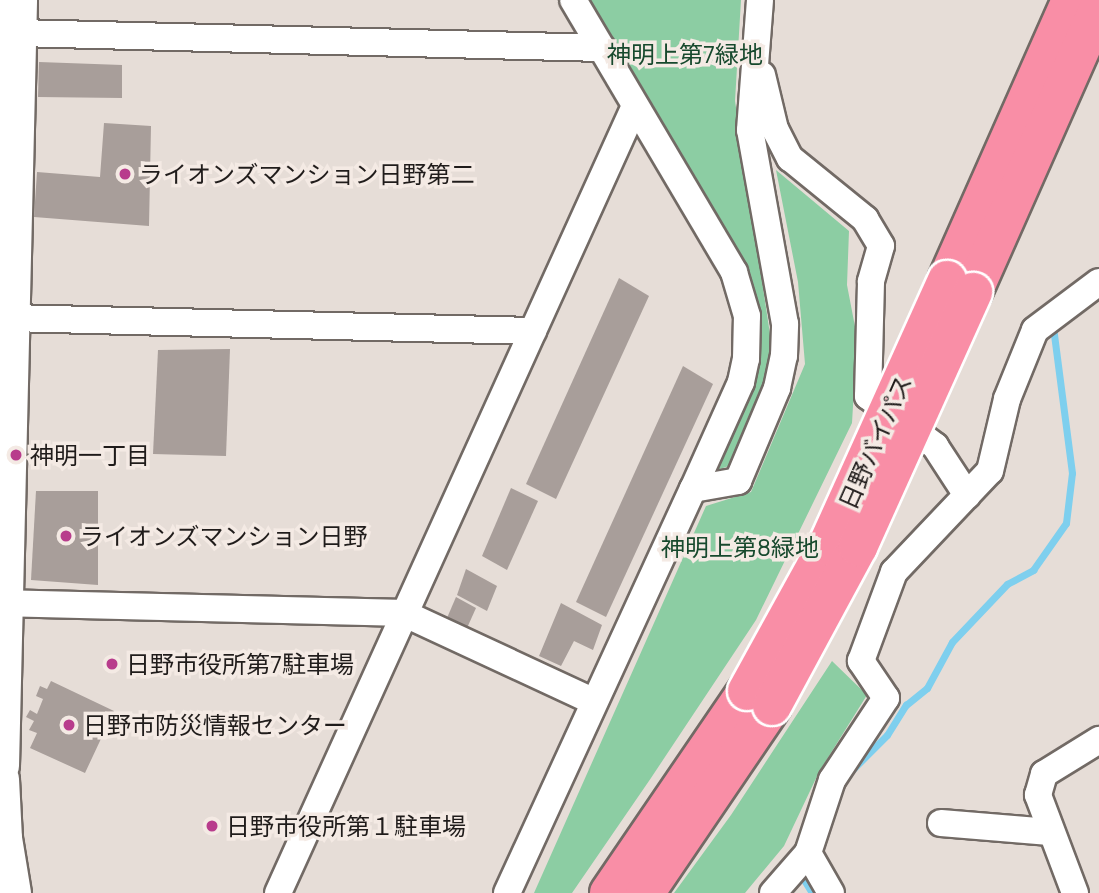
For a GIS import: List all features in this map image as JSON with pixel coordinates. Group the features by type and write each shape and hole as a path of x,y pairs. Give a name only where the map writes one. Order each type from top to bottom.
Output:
{"highway":[{"name":"日野バイパス","path":"960,286 1071,0"},
{"name":"日野バイパス","path":"645,893 759,698 831,538 1099,7"},
{"name":"日野バイパス","path":"609,893 759,698"}],"street":[{"path":"507,893 741,382 747,316 730,265 573,0"},
{"path":"693,489 738,481 777,388 784,356 785,324 750,130 760,0"},
{"path":"0,765 1,603 10,318 12,22 602,48"},
{"path":"756,57 775,129 790,158 865,219 881,246 871,282 869,396 935,446 967,495"},
{"path":"278,893 635,106"},
{"path":"773,893 808,853 832,780 887,698 861,661 894,572 990,471 1007,399 1035,330 1099,282"},
{"path":"10,318 533,331"},
{"path":"1,603 403,614 593,701"},
{"path":"1075,893 1038,795 1044,774 1099,740"},
{"path":"0,779 3,838 12,893"},
{"path":"941,823 1050,832"},
{"path":"808,853 831,893"}],"green space":[{"name":"神明上第7緑地","path":"587,0 741,0 735,101 774,361 732,465 714,471 759,361 740,259 644,90"},
{"name":"神明上第8緑地","path":"776,170 849,231 847,285 857,337 852,423 756,620 651,778 572,893 534,893 706,506 751,492 805,364 798,282"},
{"path":"832,661 867,695 819,772 784,846 745,893 674,893 731,815"}],"building":[{"path":"39,62 122,65 122,98 38,97"},
{"name":"ライオンズマンション日野第二","path":"104,123 151,126 149,226 34,217 37,172 100,177"},
{"path":"619,278 649,296 556,499 526,484"},
{"path":"230,349 226,456 153,454 158,350"},
{"path":"683,366 713,384 606,617 576,602"},
{"path":"511,488 538,501 507,570 482,556"},
{"name":"ライオンズマンション日野","path":"36,491 98,491 98,585 31,580"},
{"path":"466,569 497,586 487,611 457,595"},
{"path":"456,597 476,608 467,628 447,618"},
{"path":"561,603 602,625 593,650 574,641 561,666 539,656"},
{"name":"日野市防災情報センター","path":"51,681 114,711 85,773 30,748 37,733 29,730 34,721 26,717 30,710 37,714 43,699 36,696 40,686 47,689"}],"waterway":[{"path":"853,769 887,735 906,705 927,688 952,642 1007,584 1033,570 1066,523 1072,473 1053,326"},
{"path":"804,880 812,893"}],"place":[{"name":"ライオンズマンション日野第二","path":"125,174"},
{"name":"神明一丁目","path":"16,455"},
{"name":"ライオンズマンション日野","path":"66,536"},
{"name":"日野市役所第7駐車場","path":"112,664"},
{"name":"日野市防災情報センター","path":"69,725"},
{"name":"日野市役所第１駐車場","path":"212,826"}]}
